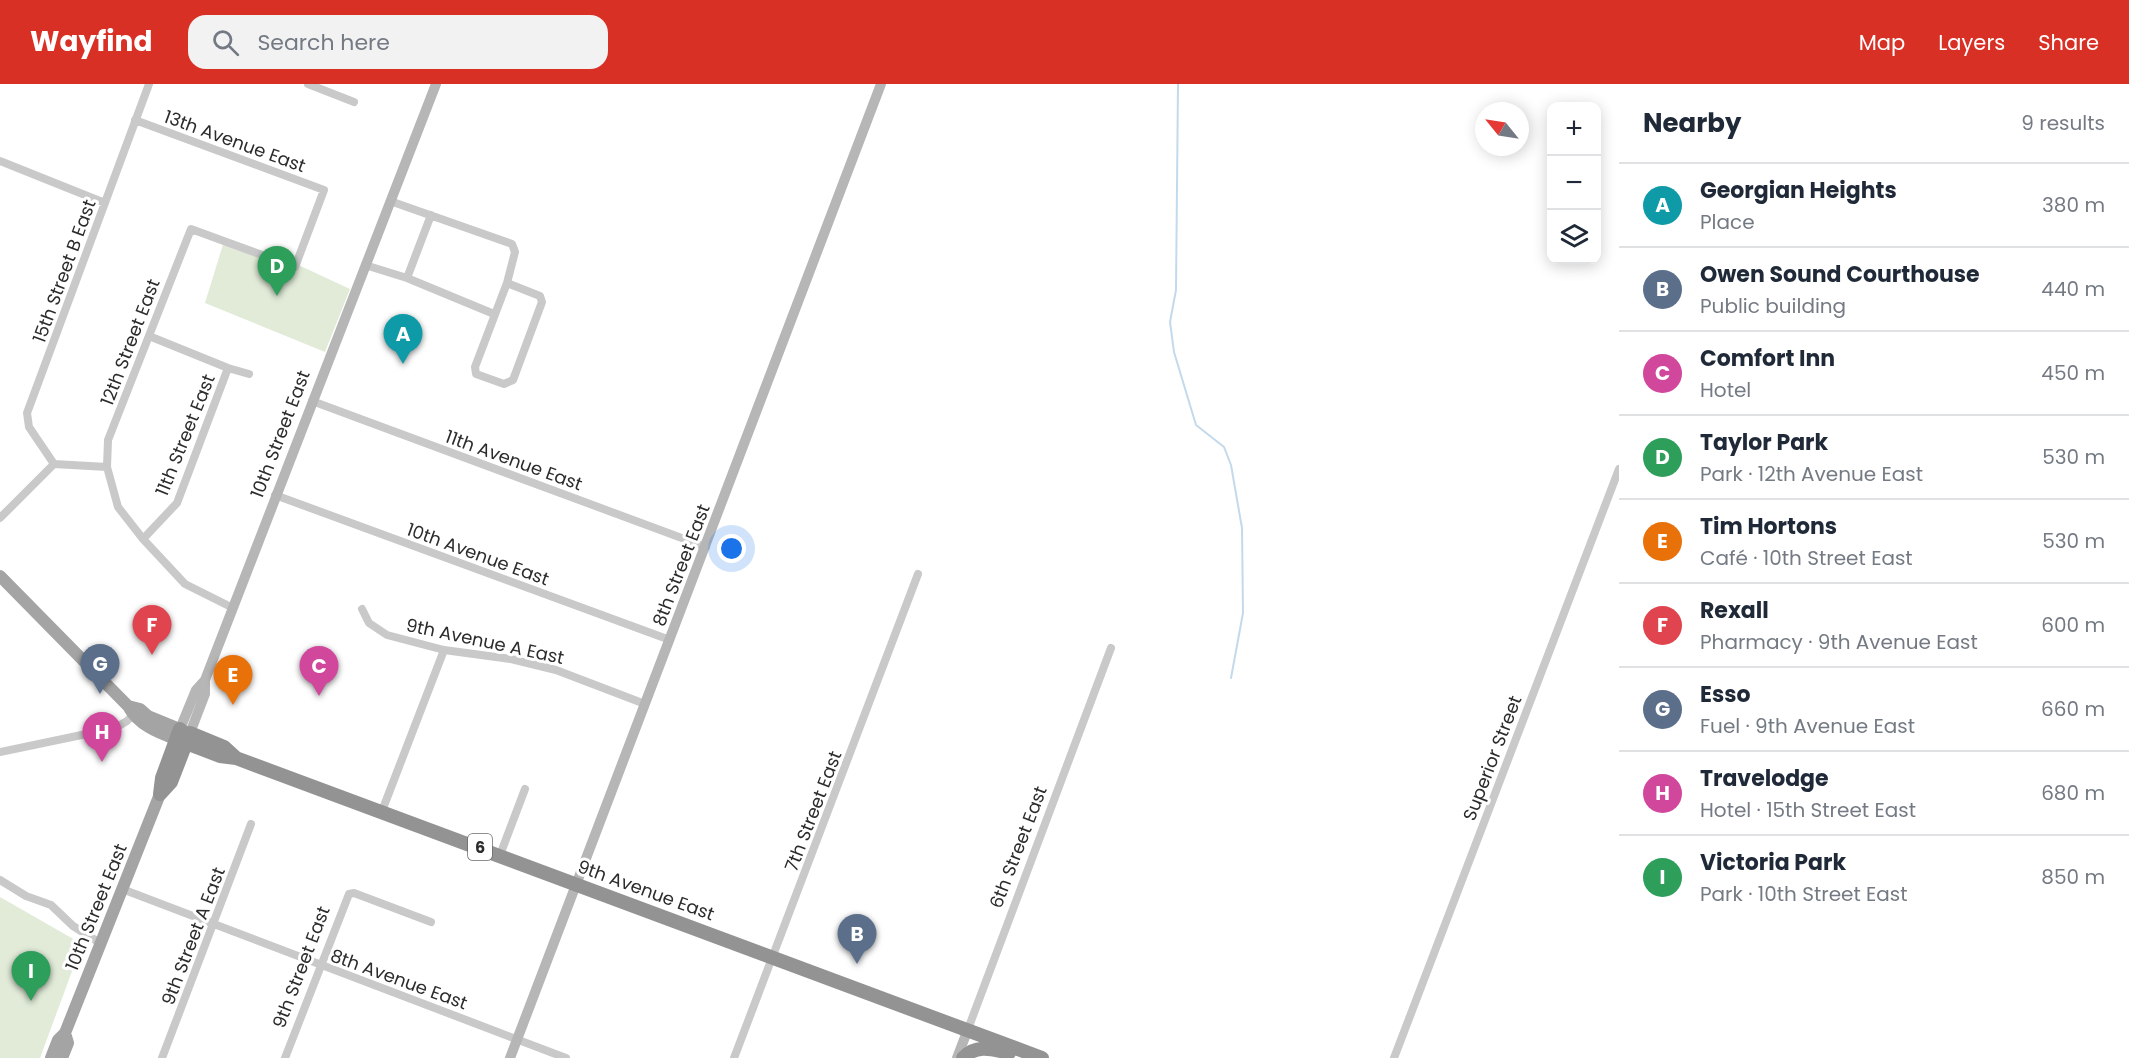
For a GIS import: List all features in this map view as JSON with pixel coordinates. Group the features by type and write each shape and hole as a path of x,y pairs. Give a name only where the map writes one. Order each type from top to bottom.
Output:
{"highway":[{"name":"9th Avenue East","path":"183,736 220,756 236,758 382,811 1039,1057"},
{"name":"10th Street East","path":"160,795 171,782 183,736"},
{"path":"963,1058 968,1052 984,1048 1039,1057"}],"main road":[{"name":"9th Avenue East","path":"0,576 130,710 140,709 183,736"},
{"name":"10th Street East","path":"51,1058 58,1040 65,1033 160,795"},
{"name":"10th Street East","path":"62,1058 68,1043 65,1033"}],"street":[{"name":"15th Street B East","path":"54,464 29,427 27,413 149,84"},
{"path":"308,84 354,102"},
{"name":"10th Street East","path":"183,736 205,694 204,680 436,84"},
{"name":"8th Street East","path":"510,1058 881,84"},
{"name":"13th Avenue East","path":"135,120 324,190 295,267 190,229"},
{"path":"0,161 105,203"},
{"path":"390,201 512,244 515,252 507,283 475,367 476,374 504,384 513,380 542,302 540,296 507,283"},
{"path":"407,278 431,214"},
{"name":"12th Street East","path":"107,467 108,440 190,229"},
{"path":"365,265 407,278 494,314"},
{"path":"149,336 228,368 249,374"},
{"name":"11th Street East","path":"142,539 177,503 228,368"},
{"name":"11th Avenue East","path":"312,401 706,547"},
{"path":"0,518 54,464 107,467 118,507 142,539 185,584 233,608"},
{"name":"Superior Street","path":"1394,1058 1619,469"},
{"name":"10th Avenue East","path":"275,495 670,640"},
{"name":"7th Street East","path":"734,1058 918,574"},
{"name":"9th Avenue A East","path":"362,609 369,622 387,635 444,650 511,660 556,670 645,704"},
{"name":"6th Street East","path":"957,1058 1111,648"},
{"path":"382,811 444,650"},
{"path":"0,752 115,728 127,721 130,710"},
{"path":"500,855 525,789"},
{"name":"9th Street A East","path":"162,1058 251,824"},
{"path":"0,880 26,896 51,906 73,926 100,943"},
{"name":"8th Avenue East","path":"122,889 566,1058"},
{"name":"9th Street East","path":"285,1058 348,894 354,893 431,922"}],"green space":[{"path":"225,238 292,262 350,289 325,352 205,303"},
{"path":"0,897 82,944 40,1058 0,1058"}],"waterway":[{"path":"1178,84 1176,290 1170,322 1174,352 1196,425 1224,447 1231,465 1242,528 1243,613 1231,678"}],"place":[{"name":"Taylor Park","path":"277,296"},
{"name":"Georgian Heights","path":"403,364"},
{"name":"Rexall","path":"152,655"},
{"name":"Esso","path":"100,694"},
{"name":"Comfort Inn","path":"319,696"},
{"name":"Tim Hortons","path":"233,705"},
{"name":"Travelodge","path":"102,762"},
{"name":"Owen Sound Courthouse","path":"857,964"},
{"name":"Victoria Park","path":"31,1001"}]}
